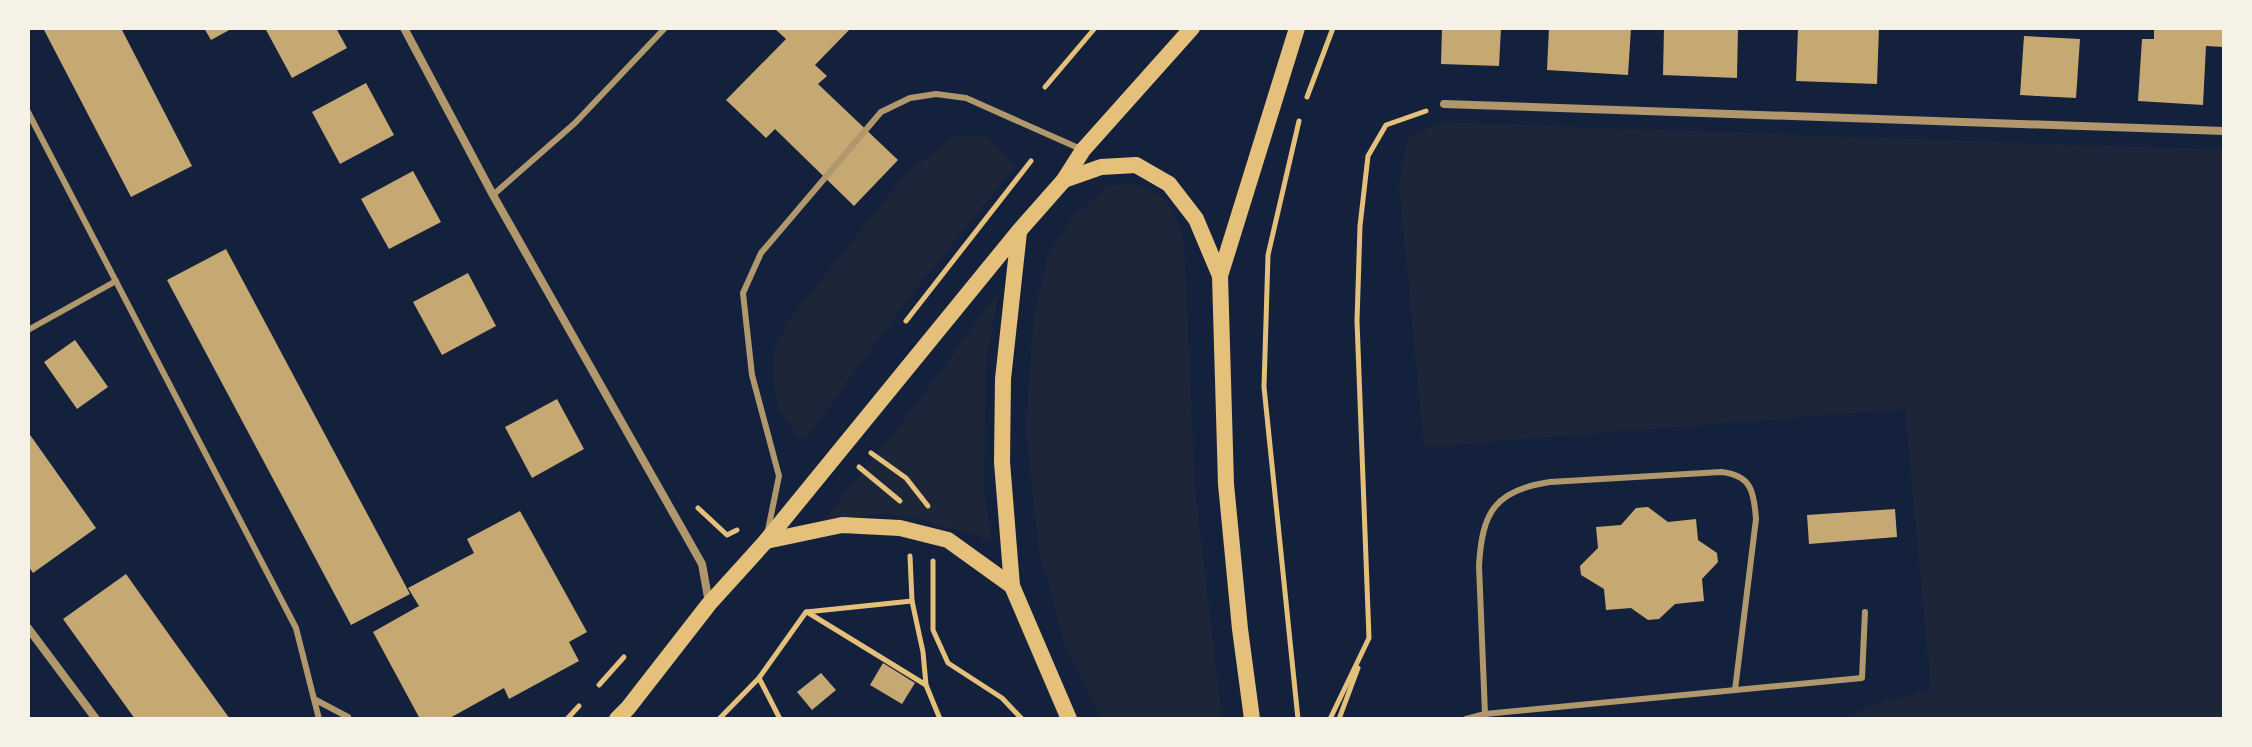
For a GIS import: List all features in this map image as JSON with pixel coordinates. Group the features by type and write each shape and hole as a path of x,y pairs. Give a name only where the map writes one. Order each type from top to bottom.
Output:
{"main road":[{"path":"617,719 709,604 766,541 1064,180 1083,150 1192,28"},
{"path":"1252,719 1226,484 1220,276 1297,28"},
{"path":"1064,180 1101,167 1136,165 1169,184 1196,219 1220,276"},
{"path":"1019,231 1003,379 1002,462 1012,586 1069,719"},
{"path":"766,541 842,525 900,528 948,540 1012,586"}],"street":[{"path":"404,28 493,195 702,564 709,604"},
{"path":"1444,104 2224,131"},
{"path":"28,628 96,719"}],"lane":[{"path":"493,195 575,123 665,28"},
{"path":"766,541 779,476 752,375 743,293 761,253 881,112 910,98 936,94 966,98 1083,150"},
{"path":"28,112 296,628 319,719"},
{"path":"28,330 116,281"},
{"path":"1485,714 1479,566 1482,535 1486,522 1501,499 1530,485 1550,482 1721,472 1744,479 1753,493 1756,519 1735,690"},
{"path":"1466,719 1485,714 1862,678 1865,612"},
{"path":"314,699 348,717"}],"path":[{"path":"1045,87 1095,28"},
{"path":"1298,719 1264,387 1268,255 1302,111 1333,28"},
{"path":"1339,719 1369,638 1357,321 1360,226 1368,156 1386,125 1444,104"},
{"path":"850,438 906,478 936,516"},
{"path":"933,566 933,630 948,663 1002,698 1022,719"},
{"path":"719,719 759,678 806,612 912,601"},
{"path":"806,612 926,685 940,719"},
{"path":"1330,719 1369,638"},
{"path":"599,685 624,657"},
{"path":"759,678 780,719"},
{"path":"567,719 579,706"}],"shaded area":[{"path":"1442,122 2224,150 2224,719 1837,719 1848,718 1867,706 1931,690 1905,409 1424,447 1399,184 1408,137"},
{"path":"956,136 986,136 1016,166 911,295 808,436 800,439 778,409 773,351 790,319 909,170"},
{"path":"1129,183 1152,192 1166,202 1184,241 1195,488 1222,719 1101,719 1065,645 1039,551 1026,430 1033,322 1048,254 1072,218 1108,186"},
{"path":"999,291 986,360 984,489 991,540 914,518 884,514 823,521 902,423"}],"building":[{"path":"43,28 121,28 192,166 131,197"},
{"path":"204,28 233,28 211,40"},
{"path":"265,28 336,28 347,48 292,78"},
{"path":"774,28 851,28 815,65 827,76 818,84 898,160 854,206 775,129 766,138 726,100 786,39"},
{"path":"1442,28 1501,28 1499,66 1441,64"},
{"path":"1549,28 1631,28 1628,75 1547,70"},
{"path":"1664,28 1738,28 1737,78 1663,75"},
{"path":"1798,28 1879,28 1877,84 1796,81"},
{"path":"2154,28 2224,28 2224,47 2206,46 2203,105 2138,101 2142,39 2154,39"},
{"path":"2024,36 2080,39 2076,98 2020,95"},
{"path":"366,83 394,135 340,164 312,112"},
{"path":"413,171 441,222 389,249 361,199"},
{"path":"226,249 410,594 351,625 167,280"},
{"path":"468,273 496,326 442,355 413,302"},
{"path":"75,340 108,387 77,409 44,362"},
{"path":"557,399 584,449 532,478 505,427"},
{"path":"28,432 96,528 33,573 28,566"},
{"path":"1648,507 1668,522 1696,519 1698,540 1717,553 1718,562 1702,579 1704,601 1675,604 1659,619 1648,620 1631,608 1606,610 1604,589 1581,575 1580,566 1598,548 1596,527 1621,525 1636,508"},
{"path":"1895,509 1897,537 1809,544 1807,515"},
{"path":"520,511 587,632 569,642 579,661 509,699 504,688 448,719 420,719 373,632 419,606 408,588 474,553 467,539"},
{"path":"126,574 230,719 135,719 63,619"},
{"path":"883,663 915,683 902,704 870,685"},
{"path":"821,673 836,690 812,710 797,692"}]}
